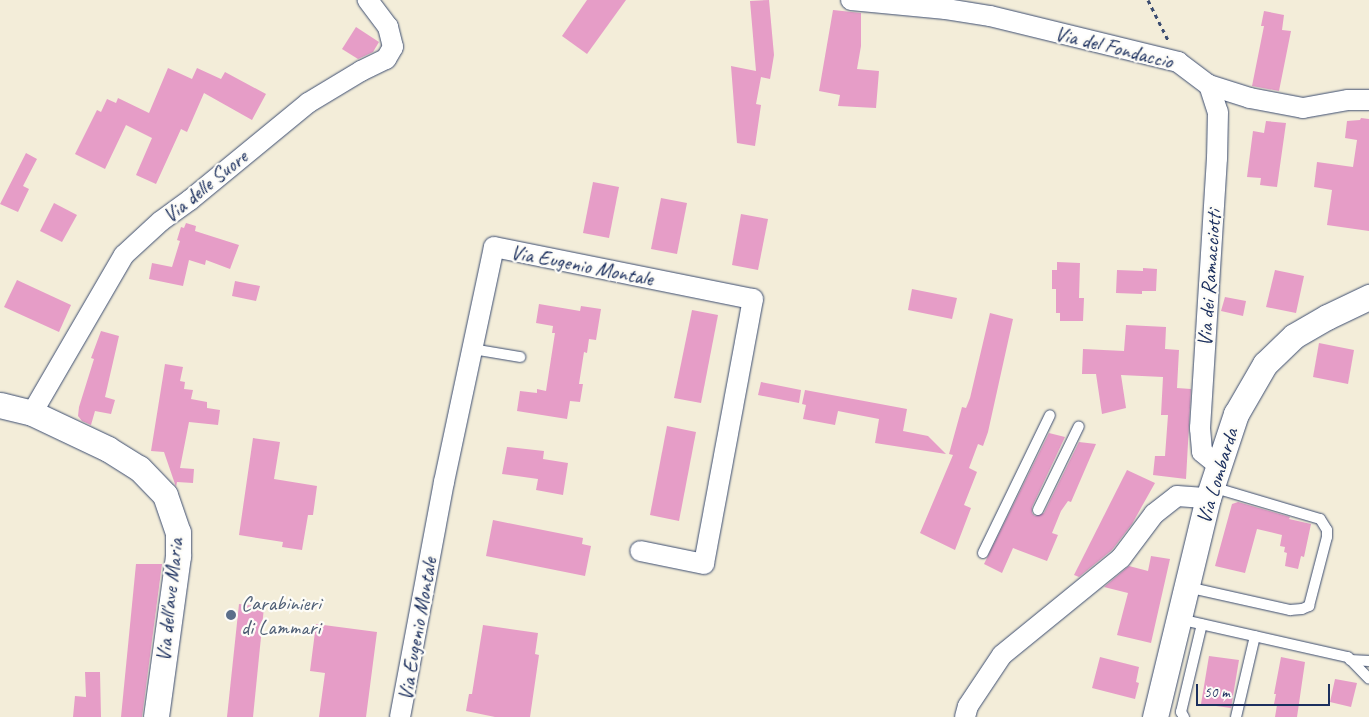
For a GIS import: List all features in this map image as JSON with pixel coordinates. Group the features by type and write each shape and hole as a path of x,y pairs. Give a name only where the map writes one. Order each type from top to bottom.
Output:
{"street":[{"name":"Via delle Suore","path":"32,414 124,255 161,221 190,200 308,103 361,71 386,59 393,46 388,28 368,0"},
{"name":"Via del Fondaccio","path":"851,0 946,9 990,16 1178,62 1209,85 1250,98 1303,108 1348,100 1369,100"},
{"name":"Via dei Ramacciotti","path":"1209,85 1218,112 1217,158 1200,428 1202,452 1213,483"},
{"name":"Via Eugenio Montale","path":"400,717 444,482 494,247 753,299 704,564 640,551"},
{"name":"Via Lombarda","path":"1155,717 1190,621 1186,587 1213,483 1236,414 1265,364 1294,336 1326,317 1369,296"},
{"name":"Via dell'ave Maria","path":"0,405 32,414 108,448 139,468 156,483 165,495 178,532 178,556 156,717"},
{"path":"965,717 968,706 1002,655 1121,558 1154,514 1178,496 1213,483"}],"lane":[{"path":"472,349 520,358"},
{"path":"983,553 1050,415"},
{"path":"1038,510 1079,426"},
{"path":"1186,587 1290,610 1302,609 1309,606 1327,537 1326,530 1320,519 1213,483"},
{"path":"1184,717 1181,712 1190,621 1348,657 1369,679"},
{"path":"1236,717 1255,636"},
{"path":"1350,660 1369,661"}],"path":[{"path":"1148,0 1178,62"}],"building":[{"path":"587,0 626,0 587,54 562,36"},
{"path":"769,0 774,55 770,79 761,77 756,104 761,105 755,146 737,143 731,66 756,71 750,1"},
{"path":"833,10 861,13 861,46 857,69 879,71 876,108 838,106 840,95 819,91"},
{"path":"1264,11 1284,15 1282,30 1291,31 1279,91 1252,86 1264,26 1261,26"},
{"path":"356,27 379,42 373,52 358,59 342,49"},
{"path":"168,68 192,79 197,68 221,79 225,72 266,94 252,120 204,93 187,132 181,129 156,184 136,175 152,138 126,125 105,169 75,154 97,110 101,112 107,99 116,103 118,98 149,113"},
{"path":"1361,118 1369,119 1369,231 1327,225 1332,190 1314,187 1317,162 1353,167 1357,140 1345,138 1347,121 1360,120"},
{"path":"1266,121 1286,123 1277,187 1260,185 1261,178 1247,177 1253,131 1264,133"},
{"path":"26,153 37,159 23,186 29,189 18,212 0,204"},
{"path":"593,182 619,187 609,238 583,233"},
{"path":"661,198 687,203 677,254 651,249"},
{"path":"54,203 77,215 62,242 40,231"},
{"path":"741,214 768,219 758,270 732,265"},
{"path":"186,223 196,226 195,231 239,245 230,269 206,260 205,265 189,260 183,286 149,279 152,263 172,267 180,241 177,240 181,227 184,228"},
{"path":"1057,262 1080,263 1079,298 1084,298 1083,321 1060,321 1060,313 1056,313 1056,289 1052,289 1052,270 1057,270"},
{"path":"1143,268 1157,269 1156,291 1142,291 1142,294 1116,293 1117,270 1143,271"},
{"path":"1275,270 1304,276 1296,313 1266,307"},
{"path":"17,280 71,305 59,332 4,307"},
{"path":"235,281 260,286 256,301 232,296"},
{"path":"912,289 957,298 952,319 908,310"},
{"path":"1225,297 1246,301 1243,316 1221,311"},
{"path":"539,304 580,311 581,306 601,309 596,340 589,339 587,353 584,352 579,384 583,384 580,402 570,401 567,419 517,411 520,391 537,393 537,389 546,391 555,333 552,333 553,326 536,323"},
{"path":"692,310 718,315 701,403 674,398"},
{"path":"990,313 1013,319 988,432 983,446 978,444 969,468 977,472 964,505 971,508 955,550 920,533 953,455 949,454 962,407 966,408 970,398"},
{"path":"1126,325 1166,327 1165,349 1179,350 1177,388 1191,389 1186,479 1153,475 1155,456 1165,456 1168,415 1161,415 1163,377 1121,375 1126,408 1102,414 1096,374 1082,374 1083,349 1124,351"},
{"path":"101,331 119,336 105,397 115,400 111,414 95,411 91,425 82,421 78,416 94,359 91,358"},
{"path":"1319,343 1354,350 1348,384 1313,377"},
{"path":"165,364 183,367 180,381 185,382 184,389 193,390 191,399 207,402 207,408 220,410 218,425 189,422 180,468 194,469 193,483 177,482 176,487 164,452 151,451"},
{"path":"761,382 801,390 799,403 758,395"},
{"path":"805,390 907,409 903,431 928,436 946,454 875,443 879,419 838,411 835,425 803,419 806,405 802,404"},
{"path":"667,426 696,432 679,521 650,515"},
{"path":"1049,433 1065,437 1032,507 1032,513 1035,516 1044,513 1079,442 1096,444 1071,502 1068,501 1061,511 1052,533 1058,535 1047,561 1013,548 1002,573 984,564"},
{"path":"253,438 280,442 274,479 317,486 313,515 308,515 302,550 282,547 283,542 239,535"},
{"path":"507,447 544,451 543,459 568,463 563,495 536,490 538,479 502,474"},
{"path":"1127,470 1155,483 1132,524 1112,550 1079,577 1074,575"},
{"path":"1238,502 1290,517 1289,519 1311,524 1304,557 1301,556 1298,569 1285,566 1287,553 1284,552 1285,547 1280,546 1282,535 1257,529 1245,573 1215,566 1232,504"},
{"path":"493,520 583,538 582,544 591,546 585,576 486,556"},
{"path":"1151,556 1170,559 1151,643 1117,635 1128,593 1104,587 1129,566 1148,571"},
{"path":"136,564 162,564 142,717 121,717"},
{"path":"239,604 264,607 253,717 227,717"},
{"path":"316,624 377,632 366,717 319,717 325,673 310,671"},
{"path":"483,625 538,633 535,654 539,655 530,717 495,717 466,711 469,694 472,694"},
{"path":"1209,656 1239,660 1231,708 1201,704"},
{"path":"1100,657 1139,667 1136,682 1139,683 1135,699 1092,688"},
{"path":"1281,657 1305,662 1297,717 1275,717 1277,705 1274,704 1276,694 1274,694"},
{"path":"85,672 100,672 101,717 73,717 75,696 86,697"},
{"path":"1335,679 1357,683 1351,707 1330,702"}],"place":[{"name":"Carabinieri di Lammari","path":"231,615"}]}
